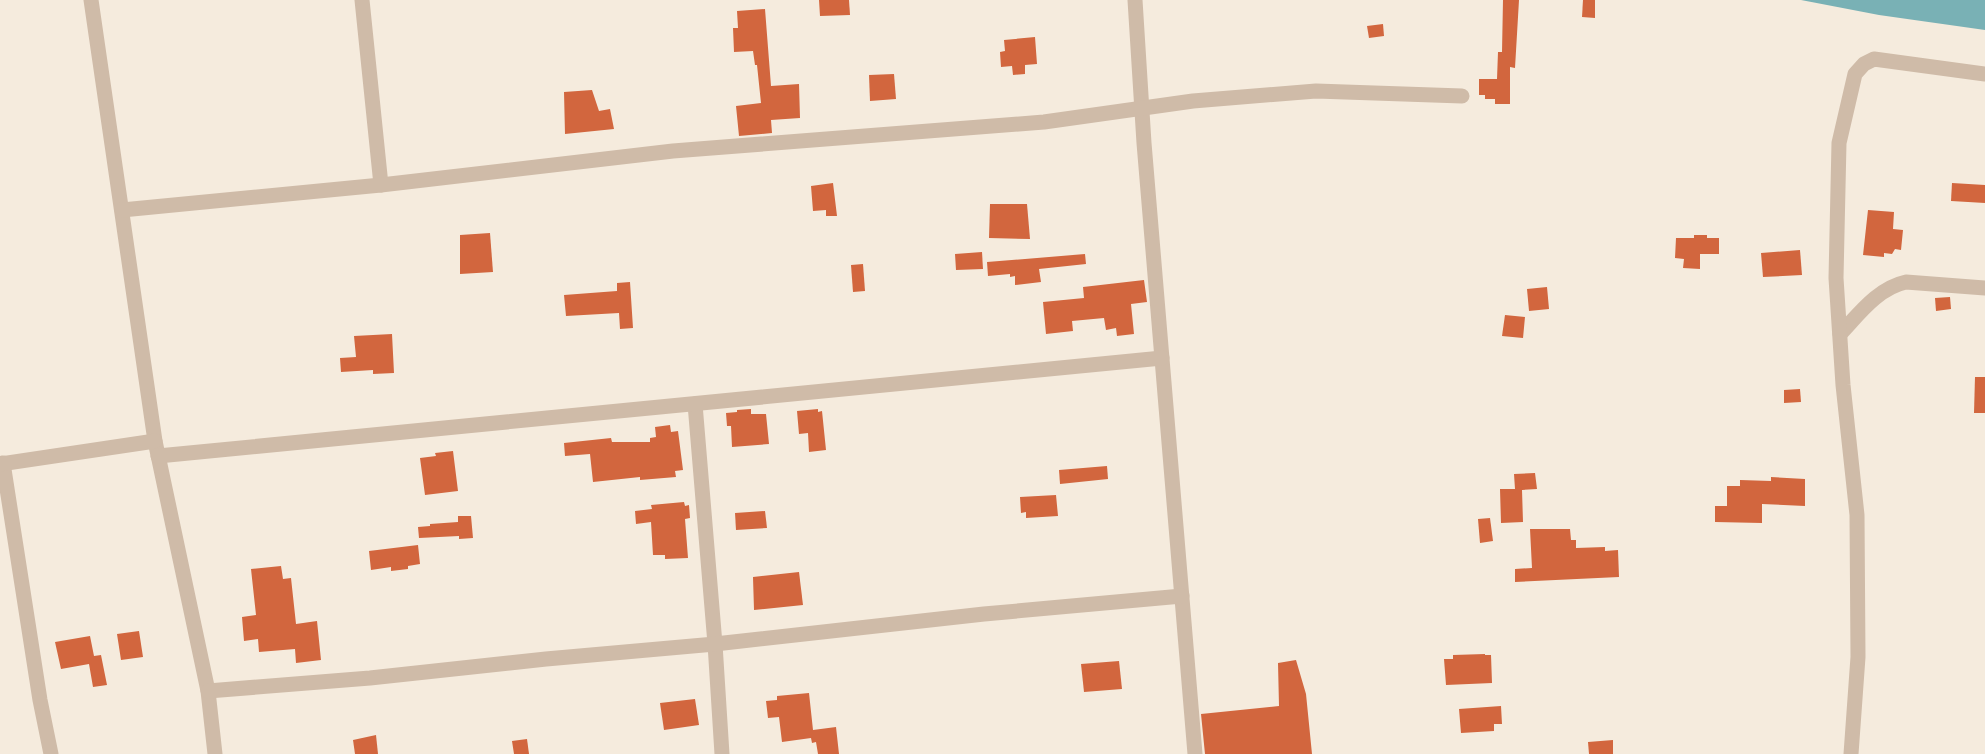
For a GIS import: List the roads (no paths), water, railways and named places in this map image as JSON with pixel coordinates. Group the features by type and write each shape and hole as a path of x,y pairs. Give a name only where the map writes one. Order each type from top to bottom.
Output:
{"street":[{"path":"91,0 157,449 208,691 215,754"},
{"path":"362,0 381,185"},
{"path":"1134,0 1195,754"},
{"path":"1851,754 1858,657 1857,515 1843,385 1836,278 1839,143 1855,74 1864,64 1874,59 1985,74"},
{"path":"122,210 381,185 673,151 1044,122 1193,101 1316,91 1462,96"},
{"path":"1840,334 1885,290 1895,284 1906,282 1985,288"},
{"path":"51,754 40,700 2,464 695,404 1162,357"},
{"path":"695,404 722,754"},
{"path":"208,691 715,644 984,614 1182,596"}],"water":[{"path":"1801,0 1985,0 1985,30 1879,15"}]}
